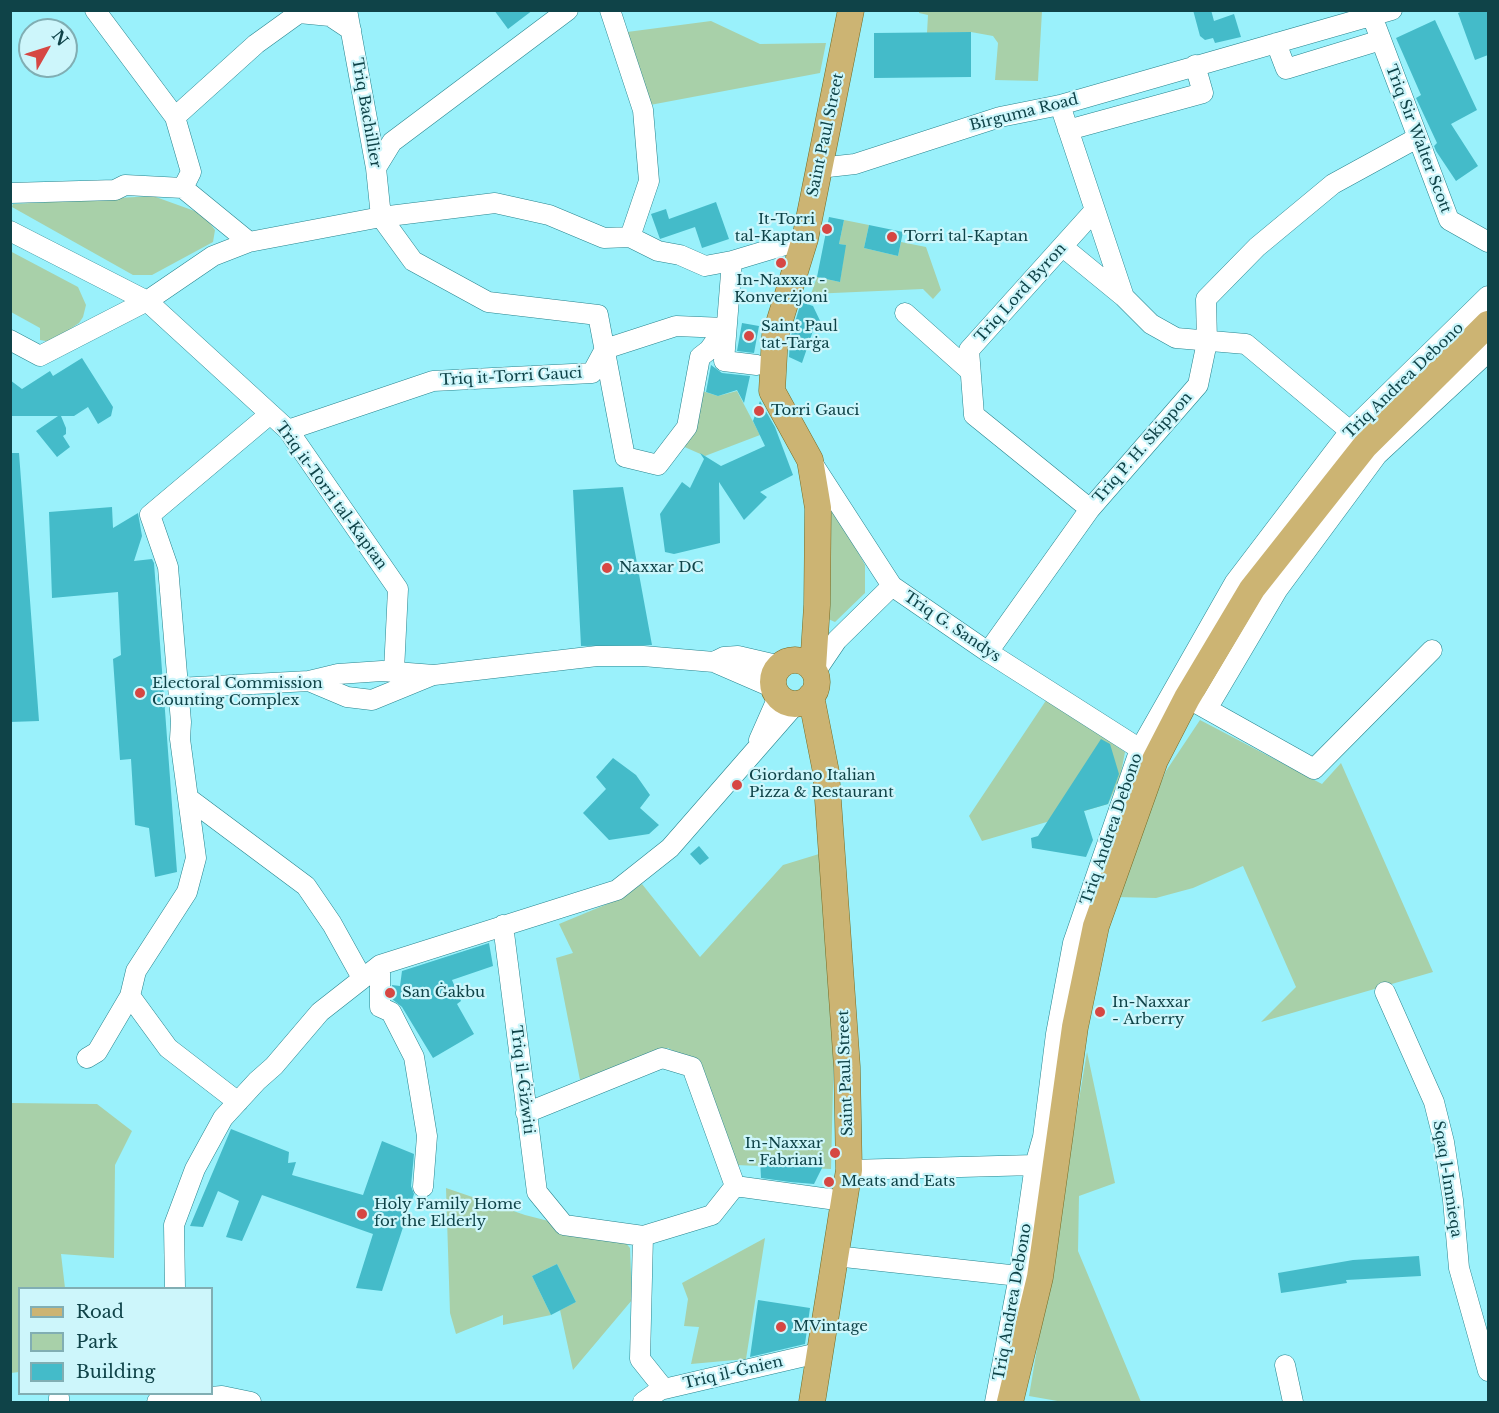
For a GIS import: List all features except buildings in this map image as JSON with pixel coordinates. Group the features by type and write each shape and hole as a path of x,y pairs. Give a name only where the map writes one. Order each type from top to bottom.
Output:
{"main road":[{"name":"Saint Paul Street","path":"812,1402 849,1170 847,1067 826,772 821,742 795,684 817,604 818,508 810,459 772,391 775,336 804,239 851,10"},
{"name":"Triq Andrea Debono","path":"1013,1395 1040,1277 1075,1027 1096,926 1155,760 1197,703 1252,589 1365,446 1488,324"}],"street":[{"path":"95,10 175,117 190,172 183,188"},
{"name":"Triq Bachillier","path":"347,10 376,168 381,217"},
{"path":"376,168 392,142 567,10"},
{"path":"610,10 643,110 649,182 630,237"},
{"name":"Birguma Road","path":"819,168 855,164 1000,117 1060,105 1276,43 1350,16 1372,16 1392,10"},
{"path":"175,117 256,44 303,12 330,16 351,30"},
{"name":"Triq Sir Walter Scott","path":"1372,16 1449,220 1488,242"},
{"path":"1276,43 1286,69 1381,40"},
{"name":"Birguma Road","path":"1068,130 1203,93 1195,65"},
{"path":"1060,105 1124,297"},
{"path":"369,129 392,142"},
{"name":"Triq P. H. Skippon","path":"988,652 1090,509 1198,385 1207,342 1206,299 1257,247 1333,184 1417,138"},
{"path":"10,193 115,190 125,186 183,188 249,242"},
{"path":"10,340 40,356 147,301 213,256 249,242 381,217 495,203 549,215 604,238 630,237 658,251 680,255 705,266 732,261 804,239"},
{"name":"Triq Lord Byron","path":"1090,509 974,415 969,350 1095,210"},
{"path":"381,217 413,261 488,302 598,315 625,457 658,465 687,427 700,357 709,350 725,328"},
{"name":"Triq it-Torri tal-Kaptan","path":"10,231 147,301 288,430 398,589 394,671"},
{"path":"1062,247 1124,297 1160,332 1176,338 1246,344 1350,431"},
{"path":"732,261 724,361 757,365"},
{"name":"Triq Andrea Debono","path":"995,1402 1019,1276 1035,1165 1043,1137 1056,1034 1073,943 1140,749 1234,582 1350,431 1488,296"},
{"path":"905,313 970,370"},
{"path":"605,349 676,326 725,328"},
{"name":"Triq it-Torri Gauci","path":"288,430 433,381 592,373 605,349"},
{"name":"Triq Andrea Debono","path":"1197,703 1377,455 1488,352"},
{"path":"87,1058 97,1052 130,996 136,971 187,892 196,858 180,739 168,567 150,515 270,414"},
{"name":"Triq G. Sandys","path":"810,459 892,586 988,652 1140,749"},
{"path":"175,1287 174,1225 189,1168 223,1118 274,1066 320,1012 380,965 616,890 670,848 759,743 770,735 795,684 892,586"},
{"path":"1197,703 1314,769 1432,650"},
{"path":"178,688 309,681 338,674 394,671 434,675 597,656 643,656 714,662 795,684"},
{"path":"309,681 347,697 372,700 434,675"},
{"path":"188,798 306,886 332,924 362,978"},
{"name":"Triq il-Ġiżwiti","path":"502,925 537,1192 564,1225 643,1236"},
{"path":"380,965 380,1007 390,1012 414,1057 427,1136 423,1187"},
{"name":"Sqaq l-Imnieqa","path":"1385,992 1434,1102 1444,1142 1453,1200 1459,1268 1488,1371"},
{"path":"130,996 168,1048 238,1102"},
{"path":"526,1113 662,1058 692,1067 735,1186"},
{"path":"849,1170 1035,1165"},
{"path":"735,1186 843,1201"},
{"path":"643,1236 712,1215 735,1186"},
{"name":"Triq il-Ġnien","path":"643,1236 640,1359 663,1388 818,1353"},
{"path":"835,1256 1019,1276"},
{"path":"1285,1365 1293,1402"},
{"path":"643,1402 663,1388"},
{"path":"168,1398 222,1396 251,1402"}],"green space":[{"path":"919,10 1042,11 1038,81 995,80 998,43 993,36 971,32 927,33 928,15 919,13"},
{"path":"711,21 760,44 826,43 820,73 650,105 627,32"},
{"path":"153,196 203,214 215,230 213,242 152,275 133,275 12,207 13,204"},
{"path":"844,220 869,225 864,248 898,256 901,242 926,247 941,290 933,299 923,289 811,294 817,277 840,282 845,245 839,244"},
{"path":"10,251 78,287 86,305 83,317 79,323 51,342 40,340 40,328 11,312"},
{"path":"699,390 718,396 737,391 760,435 705,456 680,445"},
{"path":"835,509 865,565 865,593 835,622 826,618 827,517"},
{"path":"1047,699 1125,752 1120,778 1108,804 982,841 969,816"},
{"path":"1200,720 1322,784 1341,763 1433,972 1261,1022 1296,987 1243,866 1193,888 1156,898 1117,897 1137,838 1166,771"},
{"path":"819,854 834,1044 831,1169 736,1165 695,1063 668,1048 580,1080 556,958 573,953 559,924 612,902 642,884 700,957 783,865"},
{"path":"1087,1052 1115,1183 1079,1196 1078,1251 1141,1402 1063,1402 1029,1396"},
{"path":"11,1103 97,1104 132,1131 115,1165 114,1258 61,1254 65,1287 18,1287 18,1372 11,1373"},
{"path":"446,1188 525,1215 623,1240 630,1248 632,1300 573,1370 560,1310 576,1302 557,1264 532,1276 551,1315 503,1325 503,1315 456,1334 450,1313"},
{"path":"765,1238 746,1359 691,1364 699,1327 684,1326 688,1299 682,1283"}],"place":[{"name":"It-Torri tal-Kaptan","path":"827,229"},
{"name":"Torri tal-Kaptan","path":"892,237"},
{"name":"In-Naxxar - Konverżjoni","path":"781,263"},
{"name":"Saint Paul tat-Tarġa","path":"749,336"},
{"name":"Torri Gauci","path":"759,411"},
{"name":"Naxxar DC","path":"607,568"},
{"name":"Electoral Commission Counting Complex","path":"140,693"},
{"name":"Giordano Italian Pizza & Restaurant","path":"737,785"},
{"name":"San Ġakbu","path":"390,993"},
{"name":"In-Naxxar - Arberry","path":"1100,1012"},
{"name":"In-Naxxar - Fabriani","path":"835,1153"},
{"name":"Meats and Eats","path":"829,1182"},
{"name":"Holy Family Home for the Elderly","path":"362,1214"},
{"name":"MVintage","path":"781,1327"}]}
